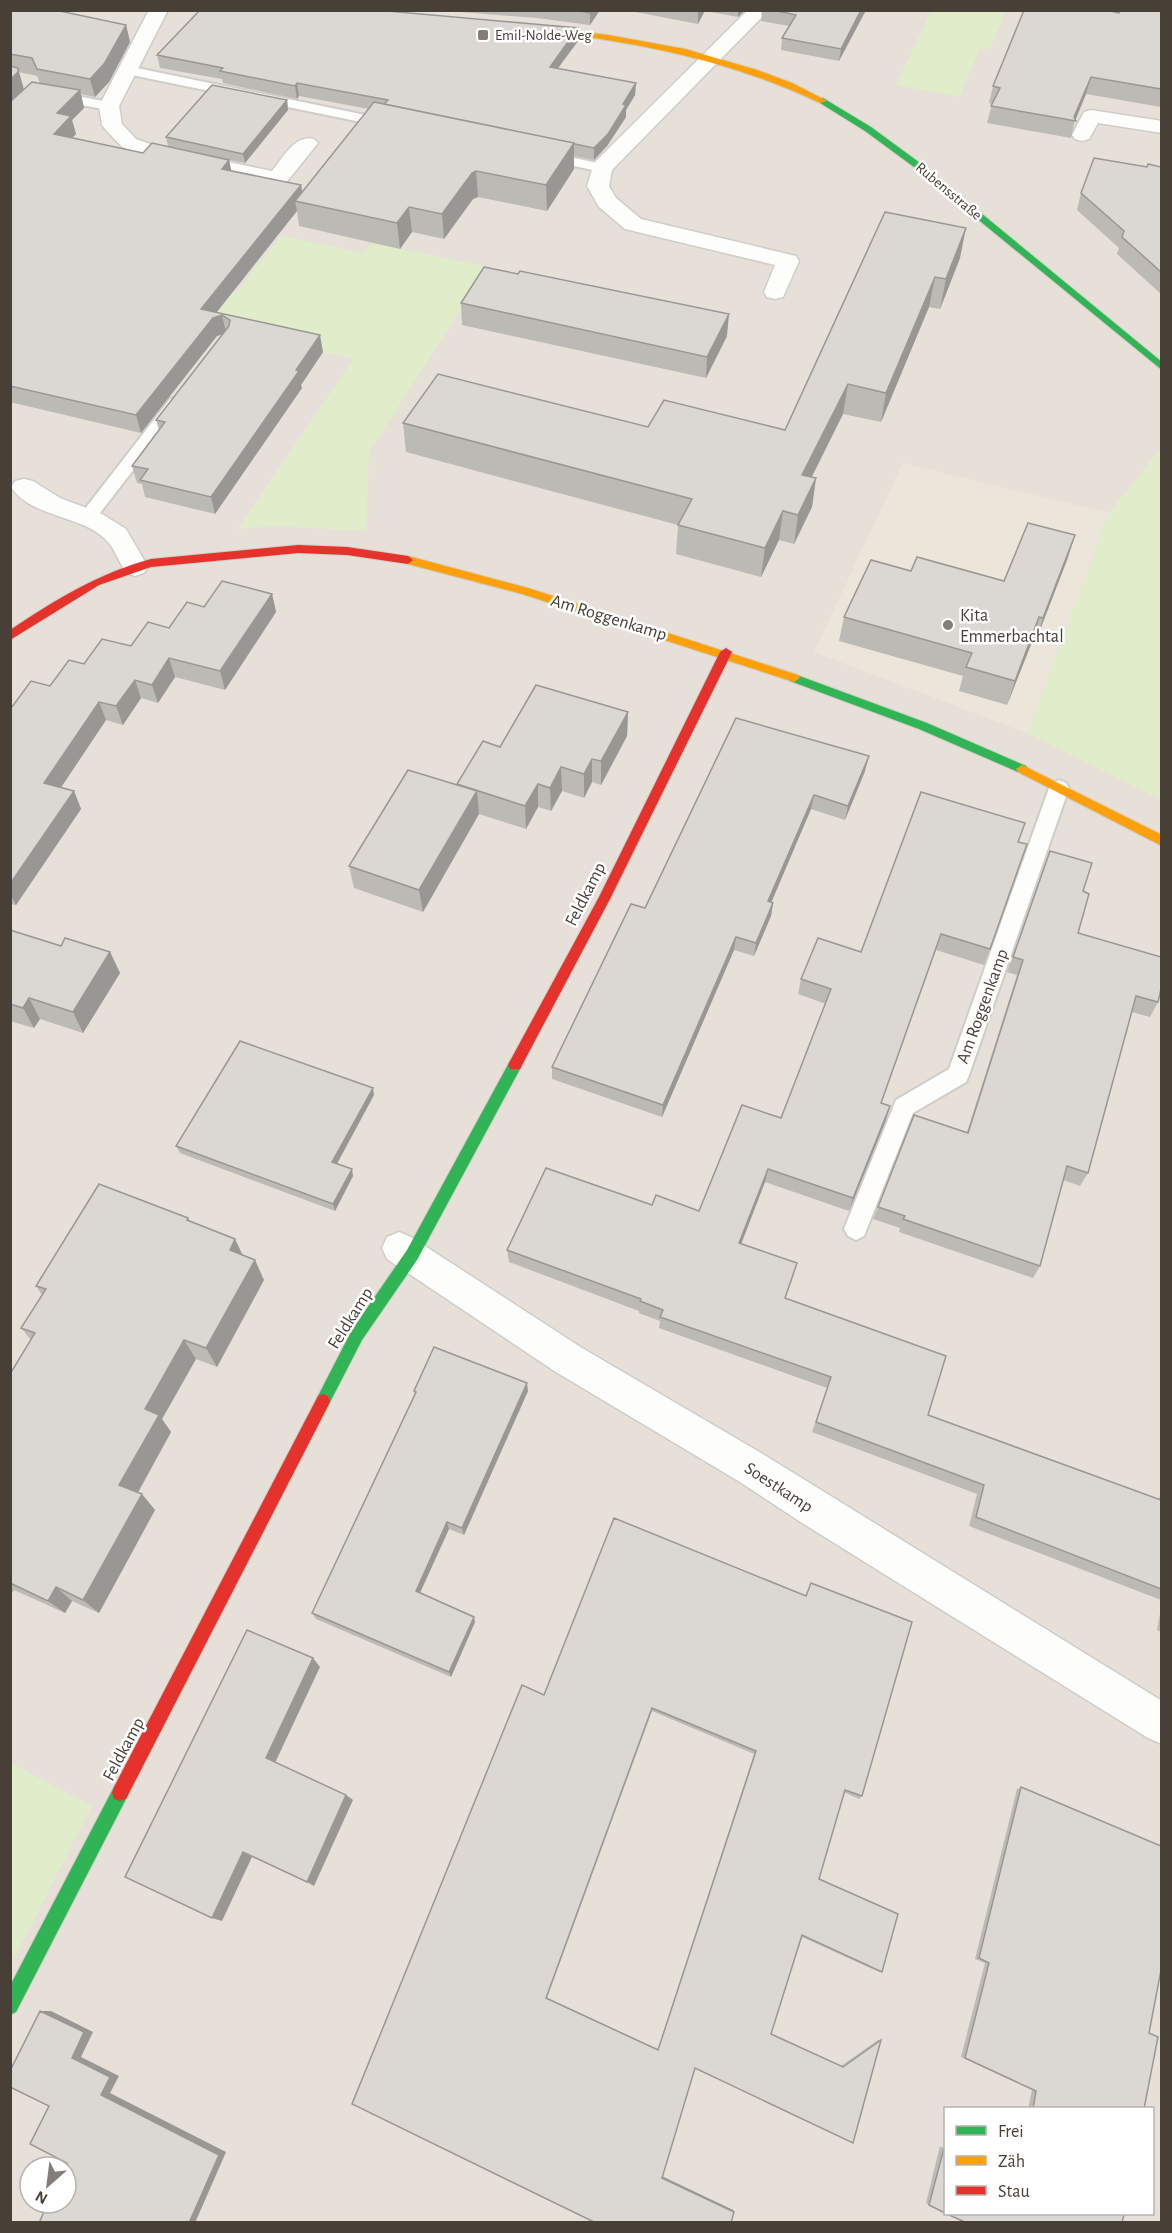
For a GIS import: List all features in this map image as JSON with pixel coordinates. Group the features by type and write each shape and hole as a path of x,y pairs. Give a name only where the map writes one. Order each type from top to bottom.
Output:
{"street":[{"path":"159,10 109,106 112,125 119,135 129,143 152,152 277,179 308,143"},
{"path":"760,10 602,168 598,186 607,202 633,224 788,261 775,292"},
{"name":"Rubensstraße","path":"515,27 563,30 634,41 710,58 787,84 834,106 907,157 1161,366"},
{"path":"1082,135 1091,116 1161,127"},
{"path":"24,488 51,504 87,518 117,535 135,567"},
{"name":"Am Roggenkamp","path":"10,636 71,599 135,567 269,551 310,549 354,553 428,565 497,583 726,652 880,709 971,746 1161,841"},
{"name":"Feldkamp","path":"10,2006 357,1335 604,898 726,652"},
{"name":"Soestkamp","path":"405,1252 569,1360 753,1469 1161,1724"}],"lane":[{"path":"127,70 405,127"},
{"path":"21,79 32,81 33,92"},
{"path":"33,92 109,106"},
{"path":"10,115 33,92"},
{"path":"533,154 602,168"},
{"path":"87,518 189,387"},
{"name":"Am Roggenkamp","path":"856,1229 904,1107 958,1075 1059,788"}],"shaded area":[{"path":"11,11 1161,11 1161,2222 11,2222"},
{"path":"903,463 1109,513 1027,733 814,652"}],"green space":[{"path":"931,11 1006,11 990,49 980,48 959,97 896,85"},
{"path":"281,236 363,253 372,243 488,267 369,452 366,531 274,526 238,529 353,359 258,338 11,245 236,293"},
{"path":"1161,448 1161,800 1027,733 1109,513"},
{"path":"12,1764 92,1806 11,1965 10,1767"}],"building":[{"path":"10,10 55,10 126,25 104,64 90,79 37,69 32,58 10,54"},
{"path":"200,10 376,10 578,28 550,67 636,83 623,104 626,105 608,134 594,148 384,104 388,100 297,83 295,86 220,71 223,68 157,55"},
{"path":"573,10 591,10 590,13"},
{"path":"773,10 861,10 841,49 782,38 796,15"},
{"path":"1024,10 1106,10 1119,13 1120,10 1161,10 1161,89 1091,77 1074,117 1076,121 991,106 1000,88 993,86"},
{"path":"10,66 18,68 18,72 10,80"},
{"path":"32,82 80,90 57,113 71,116 54,134 143,153 152,143 229,160 222,169 301,185 201,309 320,335 296,370 299,371 211,497 140,480 148,469 132,466 165,422 156,420 229,326 230,320 222,315 213,318 136,415 10,386 10,102"},
{"path":"212,85 287,100 243,154 166,137"},
{"path":"374,102 574,143 546,185 476,171 472,173 442,214 409,207 397,223 295,201"},
{"path":"1094,158 1147,167 1148,164 1161,167 1161,272 1122,237 1124,231 1081,193"},
{"path":"885,212 966,228 946,279 935,277 886,393 848,384 802,475 816,478 798,515 783,511 765,548 678,525 692,499 403,423 438,374 648,427 664,400 785,430"},
{"path":"484,267 518,274 520,271 729,314 707,357 461,303"},
{"name":"Kita Emmerbachtal","path":"1028,523 1075,535 1043,618 1039,617 1015,681 966,667 972,653 844,617 871,560 911,571 917,557 1004,581"},
{"path":"222,581 272,594 220,671 169,658 152,685 135,680 116,706 99,702 44,783 74,791 10,884 10,707 31,681 50,686 69,660 84,664 102,639 131,646 148,622 169,628 187,602 204,607"},
{"path":"536,685 628,712 601,761 592,759 584,774 561,767 550,788 538,784 525,806 457,784 483,741 500,747"},
{"path":"736,718 869,756 848,806 814,795 768,901 773,903 756,943 736,937 663,1105 552,1067 631,904 645,908"},
{"path":"408,770 477,791 419,890 349,866"},
{"path":"921,792 1025,823 1018,842 1027,844 990,949 941,934 881,1103 890,1106 853,1198 768,1169 739,1243 797,1263 785,1298 946,1356 928,1415 1161,1500 1161,1589 976,1517 984,1485 816,1422 831,1377 660,1317 663,1310 640,1301 641,1299 507,1250 546,1168 652,1205 656,1195 699,1211 742,1105 781,1118 831,989 801,979 818,938 861,952"},
{"path":"1050,851 1092,863 1083,891 1089,894 1078,933 1161,957 1161,989 1158,1002 1136,996 1088,1173 1067,1166 1040,1266 903,1219 905,1216 878,1207 914,1115 968,1133 1023,960 1013,957"},
{"path":"10,930 61,946 65,938 110,952 73,1012 29,998 23,1008 10,1004"},
{"path":"240,1041 373,1088 332,1162 352,1169 333,1204 176,1146"},
{"path":"99,1184 188,1218 187,1220 235,1239 230,1250 255,1260 206,1348 184,1340 145,1409 159,1415 119,1485 142,1494 83,1600 56,1587 48,1601 10,1583 10,1374 35,1333 21,1328 46,1289 36,1286"},
{"path":"434,1347 527,1383 462,1528 447,1522 416,1591 474,1617 449,1672 312,1613 416,1392 414,1391"},
{"path":"614,1518 806,1596 811,1583 912,1622 862,1796 845,1790 819,1879 898,1914 882,1972 802,1935 771,2034 843,2067 881,2040 853,2143 695,2068 662,2178 734,2212 731,2223 596,2223 352,2104 522,1685 544,1695","holes":["652,1708 756,1751 658,2050 546,1998"]},
{"path":"247,1630 313,1658 266,1758 346,1795 307,1882 243,1852 212,1918 125,1877"},
{"path":"1021,1787 1161,1846 1161,1970 1149,2033 1158,2037 1144,2107 1033,2107 1036,2091 965,2058 989,1963 979,1958"},
{"path":"40,2011 84,2032 72,2058 110,2077 101,2095 219,2155 189,2223 39,2223 43,2215 78,2215 78,2155 51,2155 30,2144 49,2106 10,2087 10,2071"},
{"path":"944,2148 944,2212 929,2205"},
{"path":"949,2215 1124,2215 1122,2223 967,2223"}],"traffic: fast":[{"path":"823,101 868,129 917,165 1162,367"},
{"path":"794,678 923,726 1022,769"},
{"path":"323,1401 357,1335 412,1255 515,1065"},
{"path":"10,2006 120,1793"}],"traffic: slow":[{"path":"534,28 645,43 719,60 789,85 823,101"},
{"path":"408,560 524,591 794,678"},
{"path":"1022,769 1162,841"}],"traffic: jam":[{"path":"10,636 95,583 151,563 298,549 347,551 408,560"},
{"path":"515,1065 604,899 726,652"},
{"path":"120,1793 323,1401"}],"place":[{"name":"Emil-Nolde-Weg","path":"483,35"},
{"name":"Kita Emmerbachtal","path":"948,625"}]}
